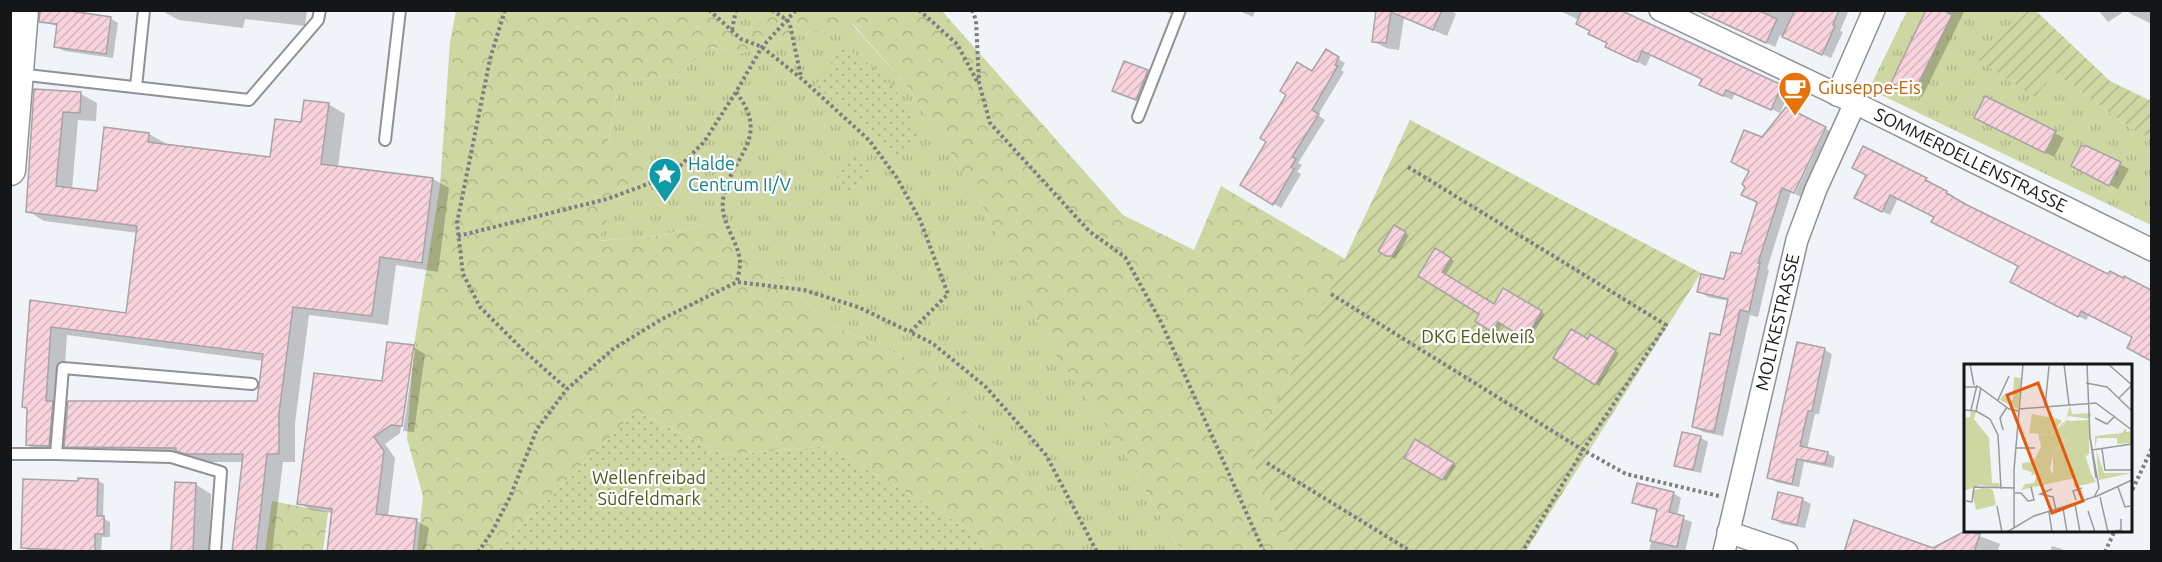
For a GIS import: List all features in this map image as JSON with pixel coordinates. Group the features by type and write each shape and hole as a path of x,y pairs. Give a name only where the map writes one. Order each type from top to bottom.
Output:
{"street":[{"path":"10,170 23,10"},
{"name":"SOMMERDELLENSTRASSE","path":"1660,10 1691,17 1846,99 2151,250"},
{"name":"MOLTKESTRASSE","path":"1726,542 1797,240 1816,189 1874,10"},
{"path":"1726,542 1787,552"}],"lane":[{"path":"136,87 144,10"},
{"path":"18,74 249,100 318,20 320,10"},
{"path":"385,140 399,10"},
{"path":"1138,117 1180,10"},
{"path":"56,454 63,368 252,384"},
{"path":"10,454 171,457 221,472 214,552"}],"path":[{"path":"505,10 490,59 458,223 463,274 480,307 567,389"},
{"path":"709,10 741,39 762,47 802,79 869,141 897,178 920,220 948,294 910,332"},
{"path":"732,30 736,10"},
{"path":"749,10 754,10"},
{"path":"772,10 790,24 802,79"},
{"path":"458,236 607,199 656,182 680,166 704,142 762,47 796,10"},
{"path":"919,10 957,44 979,83"},
{"path":"972,10 976,20 979,83 990,123 1089,231 1125,257 1161,322 1264,552"},
{"path":"736,92 747,106 751,128 745,152 728,183 723,201 725,220 740,263 737,282"},
{"path":"1408,167 1666,325 1583,450 1522,552"},
{"path":"478,552 492,532 510,497 537,429 567,389 613,349 662,319 737,282 804,290 858,308 932,343 986,387 1046,455 1096,552"},
{"path":"1332,294 1583,450 1626,474 1735,500"},
{"path":"2132,491 2151,448"},
{"path":"1267,464 1412,552"},
{"path":"2105,552 2115,532"}],"green space":[{"path":"456,11 726,11 746,29 768,11 942,11 1123,215 1194,250 1221,186 1345,259 1251,459 1293,551 1186,551 1175,542 1124,452 1043,336 982,205 946,145 907,86 853,24 778,40 741,53 710,47 680,73 619,84 608,142 659,170 616,201 598,241 658,236 705,225 780,273 823,321 920,364 1047,501 1075,551 987,551 977,534 827,446 724,455 636,411 496,551 417,551 423,496 407,439 414,345 440,186 450,42"},
{"path":"726,11 768,11 746,29"},
{"path":"1907,11 2023,11 1979,60 2054,72 2136,132 2151,138 2151,225 1869,89"},
{"path":"2023,11 2036,11 2110,81 2151,101 2151,138 2136,132 2054,72 2035,97 1978,60"},
{"path":"852,24 907,86 946,145 982,205 1010,264 1124,452 1175,542 1186,551 1075,551 1047,501 920,364 823,321 780,273 705,225 658,236 597,241 616,201 659,170 608,142 619,84 680,73 710,47 741,53 778,40"},
{"path":"843,46 891,84 906,107 921,138 893,157 816,85"},
{"name":"DKG Edelweiß","path":"1410,120 1701,273 1526,551 1293,551 1251,459"},
{"path":"856,149 876,172 852,194 832,171"},
{"name":"Wellenfreibad Südfeldmark","path":"636,411 724,455 827,446 977,534 987,551 496,551"},
{"path":"272,501 328,512 323,551 265,551"}],"building":[{"path":"40,10 64,10 111,17 106,54 54,47 57,24 39,22"},
{"path":"1376,10 1442,10 1433,30 1391,12 1386,43 1372,42"},
{"path":"1582,10 1620,10 1782,85 1771,110 1726,90 1723,96 1699,85 1702,79 1642,51 1637,62 1605,47 1607,43 1588,34 1590,31 1576,24"},
{"path":"1695,10 1758,10 1777,19 1766,43"},
{"path":"1795,10 1839,10 1833,25 1835,26 1822,55 1782,37"},
{"path":"1926,10 1943,10 1952,15 1913,94 1891,83"},
{"path":"1326,49 1339,57 1335,65 1338,66 1312,110 1319,114 1292,157 1296,159 1291,167 1294,169 1273,205 1240,185 1266,142 1260,138 1286,95 1280,91 1297,62 1312,71"},
{"path":"1124,61 1148,70 1136,100 1112,91"},
{"path":"34,89 81,92 80,113 63,112 56,186 97,191 104,127 149,133 148,142 270,157 275,119 301,122 304,100 329,103 321,164 433,178 422,263 380,257 372,316 293,307 279,413 279,454 267,454 256,552 232,552 243,454 185,454 176,451 176,448 64,447 68,401 257,401 263,354 51,327 46,401 53,401 49,446 26,445 27,408 22,407 30,300 126,313 137,226 26,212"},
{"path":"1985,96 2056,131 2045,153 1974,118"},
{"path":"1786,107 1826,127 1794,193 1782,188 1758,263 1760,263 1749,312 1740,310 1714,432 1692,427 1710,333 1720,335 1728,299 1697,292 1701,274 1724,279 1731,252 1741,254 1757,202 1741,195 1745,187 1742,184 1749,171 1731,162 1744,130 1762,137"},
{"path":"1863,146 1927,178 1925,180 1947,191 1946,193 1967,205 2108,274 2110,271 2123,278 2124,276 2151,290 2151,361 2127,348 2132,337 2081,311 2078,317 2010,282 2018,266 1931,222 1934,217 1890,195 1882,212 1854,198 1866,175 1852,168"},
{"path":"2081,146 2087,146 2121,162 2109,186 2071,166"},
{"path":"1394,225 1406,232 1392,256 1386,256 1378,251"},
{"path":"1435,248 1451,258 1442,272 1494,304 1503,288 1542,311 1525,339 1498,322 1492,332 1475,321 1479,314 1418,276"},
{"path":"1571,329 1588,339 1590,334 1616,350 1595,385 1553,358"},
{"path":"387,342 414,345 402,426 391,425 374,437 384,451 376,514 417,519 413,552 327,552 332,509 297,504 314,373 382,381"},
{"path":"1797,342 1825,348 1812,411 1808,411 1800,446 1828,452 1825,464 1797,459 1792,484 1767,478"},
{"path":"1682,432 1701,436 1693,470 1674,466"},
{"path":"1415,439 1454,463 1442,480 1404,458"},
{"path":"78,478 98,479 97,516 104,516 104,534 95,534 95,552 21,548 23,479 78,481"},
{"path":"175,482 196,483 193,552 171,552"},
{"path":"1637,483 1674,492 1669,512 1684,516 1677,547 1650,541 1657,509 1632,503"},
{"path":"1778,492 1803,498 1797,525 1772,519"},
{"path":"1854,520 1933,548 1964,532 1980,534 1974,552 1844,552"}],"place":[{"name":"Giuseppe-Eis","path":"1795,117"},
{"name":"Halde Centrum II/V","path":"665,203"}]}
